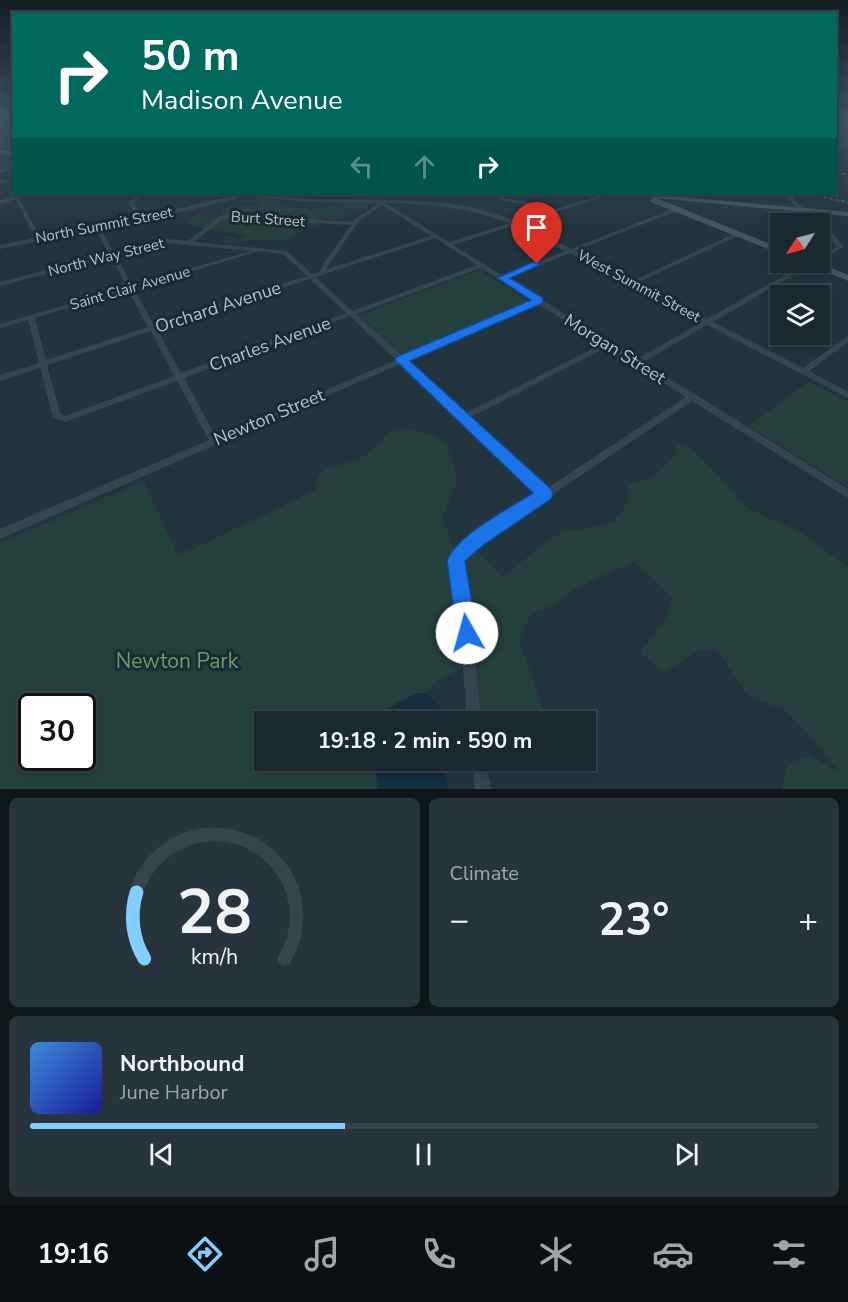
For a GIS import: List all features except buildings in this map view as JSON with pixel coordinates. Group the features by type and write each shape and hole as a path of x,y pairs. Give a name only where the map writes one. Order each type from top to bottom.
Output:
{"main road":[{"path":"641,195 770,247"},
{"path":"662,195 848,214"},
{"path":"830,270 848,278"}],"street":[{"path":"0,202 25,195"},
{"path":"137,212 130,202 140,195"},
{"name":"North Summit Street","path":"0,247 239,195"},
{"name":"West Summit Street","path":"254,195 320,201 427,203 470,208 495,214 848,395"},
{"path":"323,273 325,266 354,224 360,217 382,203 382,195"},
{"path":"449,244 605,195"},
{"path":"772,195 790,197 800,209"},
{"path":"502,196 540,206 553,213"},
{"path":"16,197 39,239"},
{"name":"Morgan Street","path":"382,203 848,494"},
{"path":"502,278 676,209"},
{"path":"813,211 840,247"},
{"name":"Burt Street","path":"190,242 220,218 226,216 354,224"},
{"path":"96,227 214,441"},
{"path":"632,283 738,234"},
{"name":"Orchard Avenue","path":"0,378 436,236"},
{"name":"North Way Street","path":"0,284 166,241 285,252 545,494"},
{"path":"830,253 848,243"},
{"name":"Saint Clair Avenue","path":"0,326 260,249"},
{"name":"Charles Avenue","path":"45,363 58,417 69,419 483,266"},
{"path":"637,362 794,273"},
{"name":"Newton Street","path":"0,534 539,301"},
{"path":"31,317 45,363"},
{"path":"803,372 848,338"},
{"path":"463,418 607,344"},
{"path":"473,711 466,624 457,556 476,540 692,397"},
{"path":"481,771 483,789"}],"green space":[{"path":"263,198 281,201 279,207 319,209 341,204 369,205 367,209 346,208 344,213 346,217 343,219 329,220 318,215 320,227 304,228 291,238 282,241 253,240 225,244 220,241 227,235 241,240 245,235 199,228 188,224 193,216 205,215 210,220 221,214 223,208 257,207 260,203 251,201 233,203 245,199"},
{"path":"480,270 529,302 402,356 359,315"},
{"path":"809,382 848,402 848,487 748,426"},
{"name":"Newton Park","path":"402,427 437,437 445,443 455,467 456,483 442,518 457,556 471,544 503,577 546,542 564,531 591,528 615,521 628,502 629,484 653,477 676,455 676,443 688,445 749,509 801,533 848,567 848,789 782,789 788,765 809,756 844,775 787,711 748,696 717,650 700,650 664,672 641,653 667,616 672,597 634,562 578,587 552,606 531,613 519,640 544,711 473,711 467,665 435,682 427,693 405,699 384,711 254,711 254,771 375,771 378,789 0,789 0,543 144,481 178,556 314,491 318,476 323,469 365,456 389,433"}],"water":[{"path":"417,693 427,693 441,711 384,711"},
{"path":"375,771 446,771 447,789 378,789"}],"waterway":[{"path":"837,161 848,162"}],"railway":[{"path":"837,173 848,174"},
{"path":"811,195 848,202"}],"route":[{"path":"467,633 457,556 476,540 545,494 401,360 539,301 502,278 537,264"}]}
